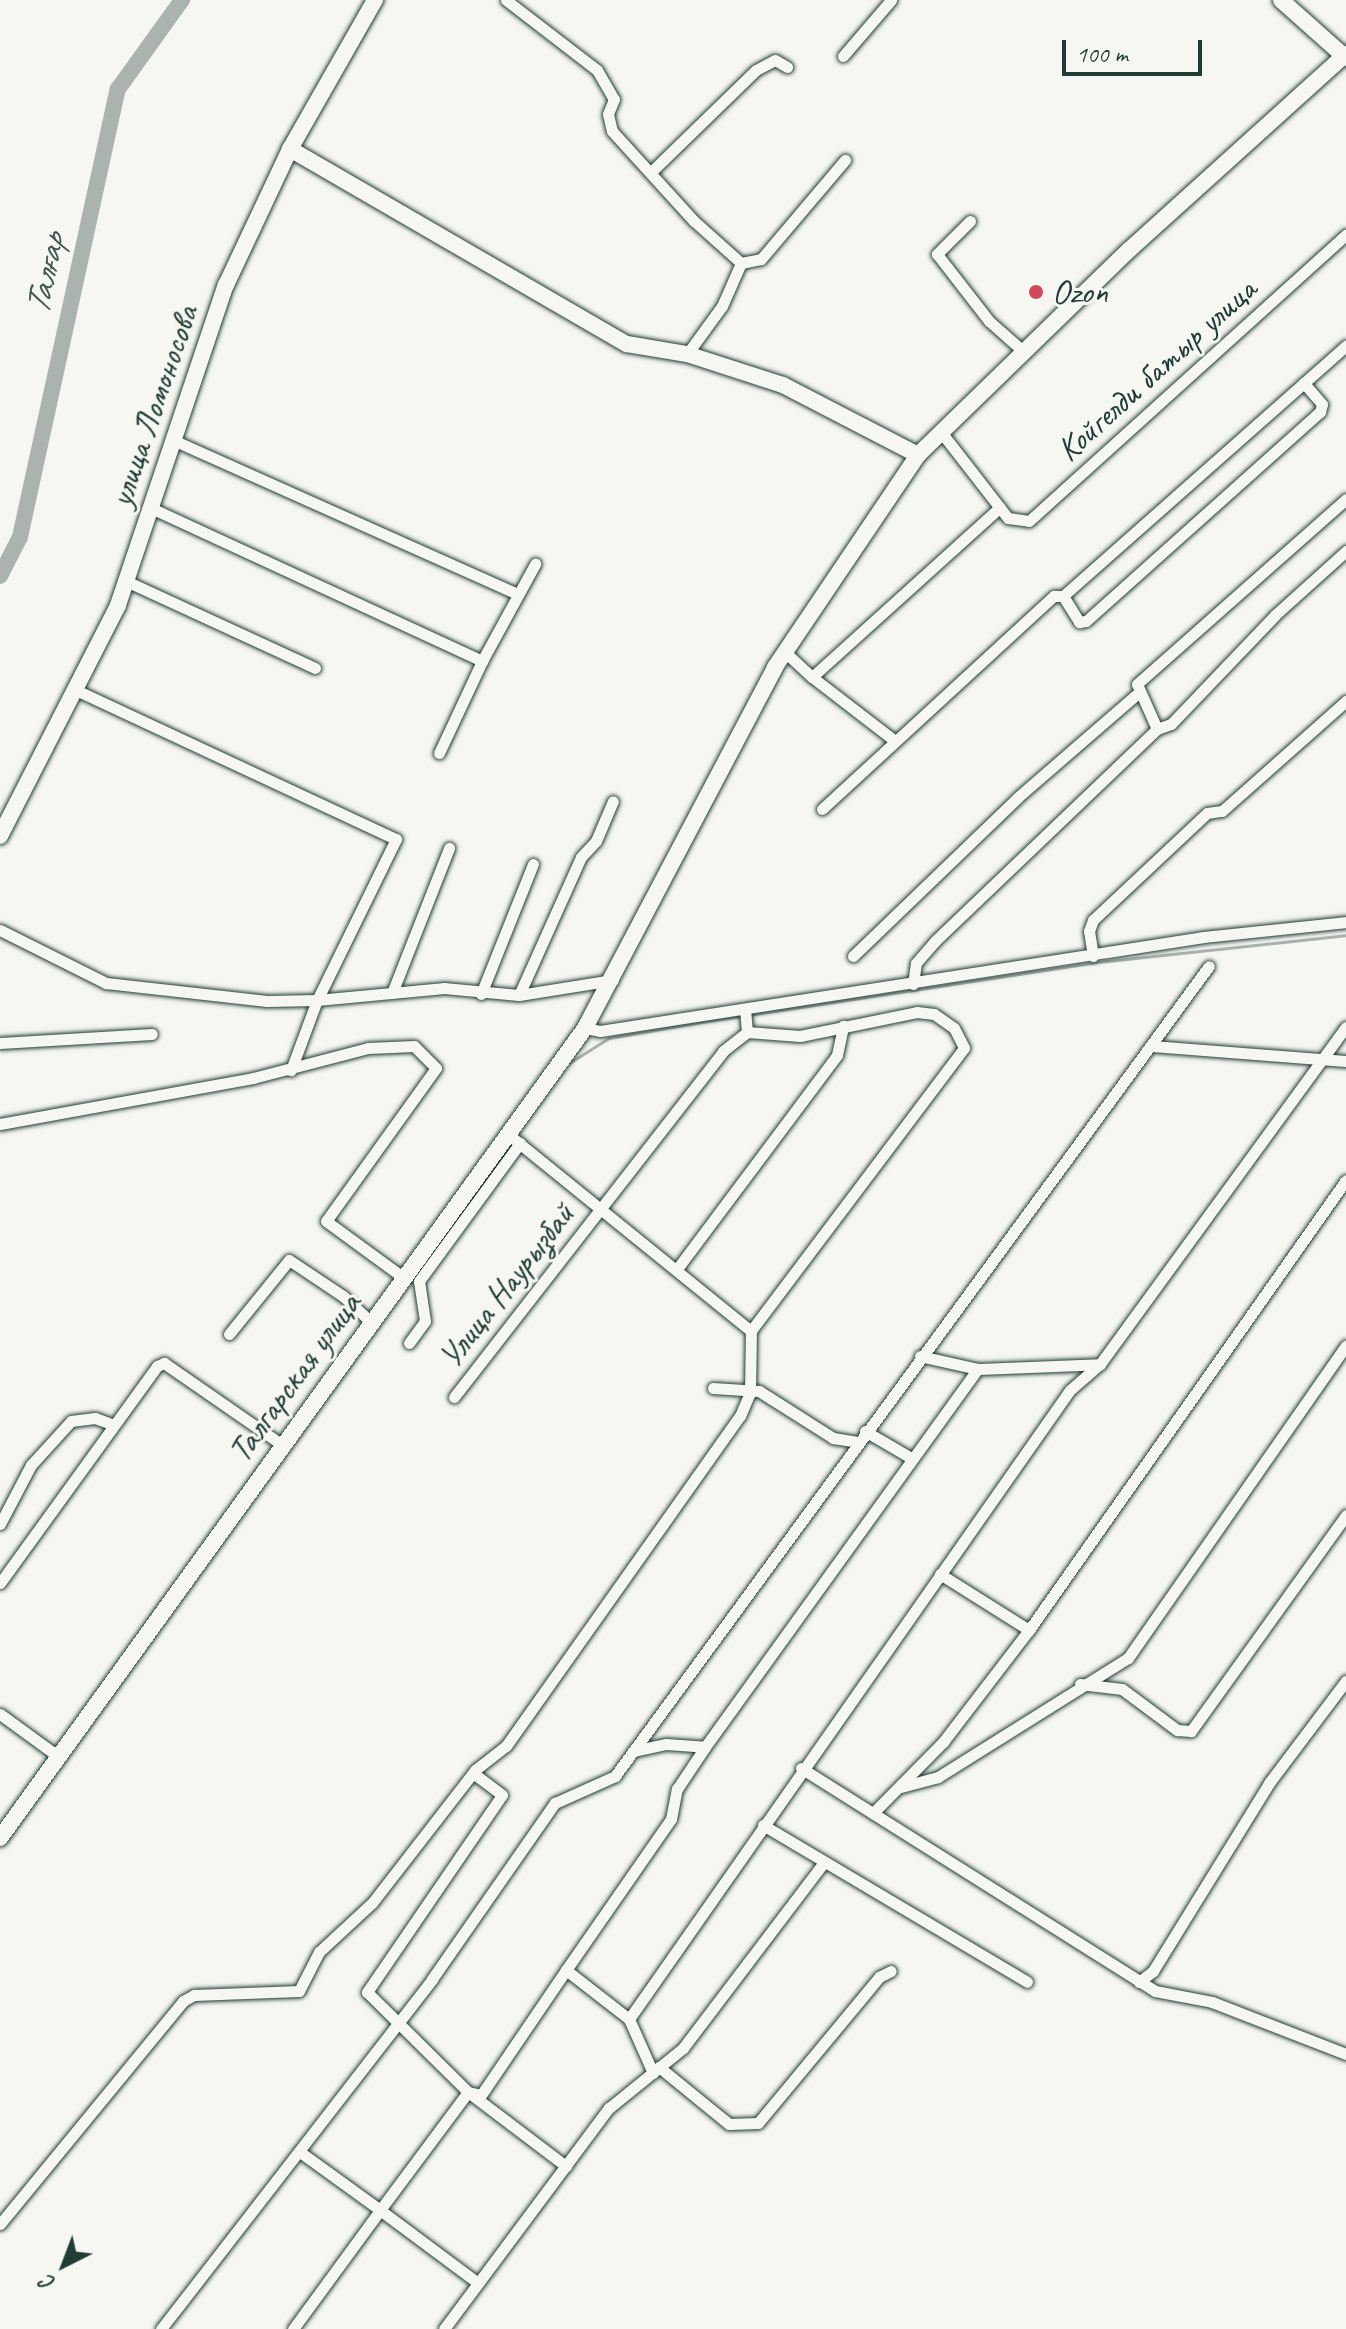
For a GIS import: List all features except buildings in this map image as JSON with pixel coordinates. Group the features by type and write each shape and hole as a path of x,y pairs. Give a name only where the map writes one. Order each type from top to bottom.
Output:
{"main road":[{"name":"улица Ломоносова","path":"0,836 76,690 126,581 226,285 290,149 375,0"},
{"path":"1281,0 1345,56"},
{"name":"Талгарская улица","path":"0,1838 281,1444 513,1138 613,980 702,800 785,652 918,455 1024,352 1345,56"},
{"path":"290,149 627,344 687,354 783,385 918,455"}],"street":[{"path":"506,0 521,4 597,70 614,99 608,114 612,131 694,221 741,263"},
{"path":"843,56 891,0"},
{"path":"651,172 756,70 775,60 787,67"},
{"path":"741,263 761,259 845,160"},
{"path":"970,221 937,254 989,321 1024,352"},
{"name":"Койгелди батыр улица","path":"1000,507 1008,518 1029,521 1346,235"},
{"path":"687,354 722,306 741,263"},
{"path":"822,809 1054,596 1063,596 1346,346"},
{"path":"1063,596 1079,622 1098,611 1320,412 1322,404 1304,383"},
{"path":"812,677 1000,507 941,432"},
{"path":"173,440 518,594"},
{"path":"1157,729 1137,694 1137,684 1346,499"},
{"path":"151,508 482,661"},
{"path":"913,984 916,963 935,941 1157,729 1171,724 1275,615 1346,551"},
{"path":"439,753 482,661 535,564"},
{"path":"126,581 315,668"},
{"path":"785,652 812,677 895,741"},
{"path":"76,690 396,839 317,1000 291,1070"},
{"path":"853,956 1018,797 1137,694"},
{"path":"1093,956 1089,931 1093,920 1207,813 1222,811 1346,701"},
{"path":"519,995 581,857 596,841 613,801"},
{"path":"392,993 449,848"},
{"path":"481,994 533,864"},
{"path":"585,1028 600,1031 746,1018 913,984 1204,937 1346,922"},
{"path":"0,930 106,983 254,1000 317,1000 444,988 481,994 519,995 613,980"},
{"path":"161,2329 398,2023 555,1803 615,1776 920,1356 1209,966"},
{"path":"0,2224 183,2001 194,1995 299,1991 319,1952 372,1903 473,1773 506,1746 740,1416 750,1393 751,1331 964,1048 961,1034 934,1014 917,1012 800,1036 746,1018"},
{"name":"Улица Наурызбай","path":"454,1397 746,1018"},
{"path":"677,1269 837,1055 843,1026"},
{"path":"629,2019 801,1768 1070,1390 1100,1364 1346,1027"},
{"path":"0,1043 152,1034"},
{"path":"0,1124 291,1070 397,1044 414,1046 436,1064 326,1221 404,1278"},
{"path":"1151,1046 1346,1061"},
{"path":"409,1343 425,1321 419,1281 513,1138 603,1207 751,1331"},
{"path":"873,1813 943,1742 1029,1630 1346,1180"},
{"path":"229,1334 289,1260 372,1323"},
{"path":"900,1787 938,1777 1080,1684 1128,1658 1346,1346"},
{"path":"920,1356 978,1369 1100,1364"},
{"path":"0,1583 114,1425 164,1363 281,1444"},
{"path":"468,2092 481,2095 671,1819 677,1789 705,1747 978,1369"},
{"path":"713,1388 750,1393 759,1391 833,1438 858,1442"},
{"path":"0,1524 31,1465 71,1421 95,1418 114,1425"},
{"path":"865,1431 911,1458"},
{"path":"1080,1684 1122,1689 1177,1730 1191,1731 1346,1515"},
{"path":"940,1574 1029,1630"},
{"path":"1139,1982 1153,1971 1269,1783 1346,1681"},
{"path":"0,1714 59,1757"},
{"path":"633,1751 666,1744 705,1747"},
{"path":"801,1768 1155,1991 1212,2002 1346,2054"},
{"path":"473,1773 502,1795 367,1992 468,2092 566,2166"},
{"path":"763,1825 1027,1982"},
{"path":"444,2329 609,2108 683,2048 824,1862"},
{"path":"566,1970 629,2019 656,2070 729,2124 758,2123 879,1977 891,1971"},
{"path":"293,2329 468,2092"},
{"path":"300,2152 478,2283"}],"waterway":[{"name":"Талғар","path":"0,576 20,537 118,89 182,0"},
{"path":"569,1063 609,1038 702,1022 1099,962 1346,935"}],"place":[{"name":"Ozon","path":"1036,292"}]}
